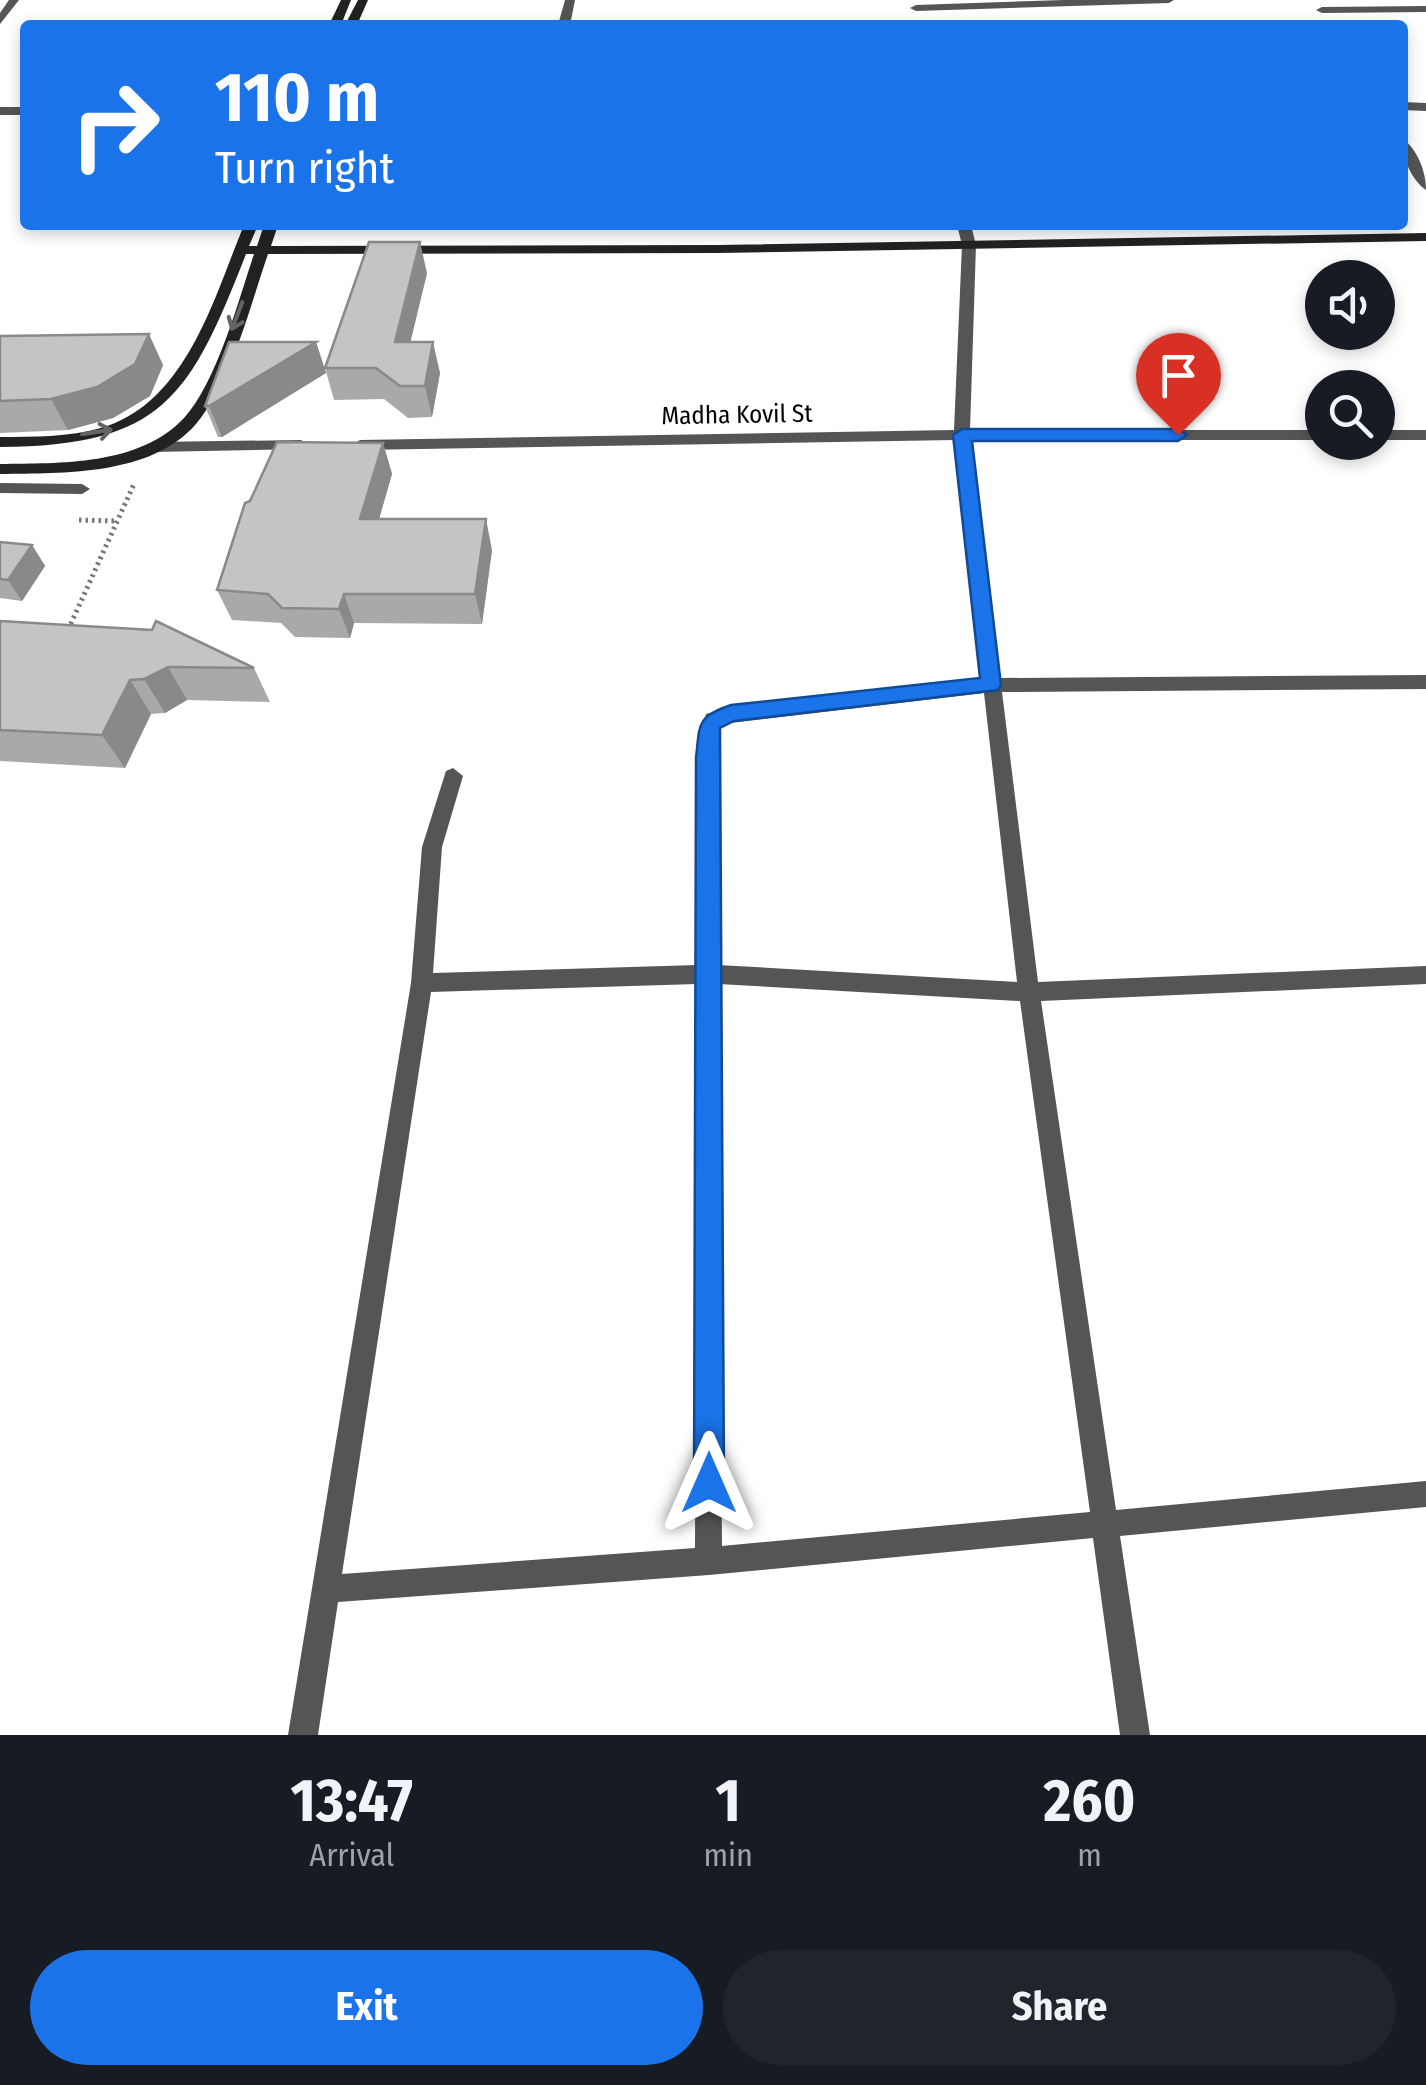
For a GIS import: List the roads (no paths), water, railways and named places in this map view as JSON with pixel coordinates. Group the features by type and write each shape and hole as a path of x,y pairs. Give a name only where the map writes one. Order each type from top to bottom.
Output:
{"street":[{"path":"0,21 14,0"},
{"path":"916,4 1169,0"},
{"path":"1319,5 1426,9"},
{"path":"1408,153 1426,186"},
{"path":"0,442 35,442 112,430 156,406 181,377 212,322 249,230"},
{"path":"153,447 191,420 209,388 270,230"},
{"path":"965,230 969,245 962,435 1029,992 1135,1735"},
{"path":"240,250 1426,237"},
{"name":"Madha Kovil St","path":"332,445 962,435 1305,435"},
{"path":"1395,435 1426,435"},
{"path":"0,469 102,462 153,447 312,445"},
{"path":"0,488 82,489"},
{"path":"709,1561 707,758 713,719 991,685 1426,682"},
{"path":"303,1735 422,984 432,847 453,776"},
{"path":"422,984 708,974 1029,992 1426,975"},
{"path":"326,1589 709,1561 1426,1494"}]}
